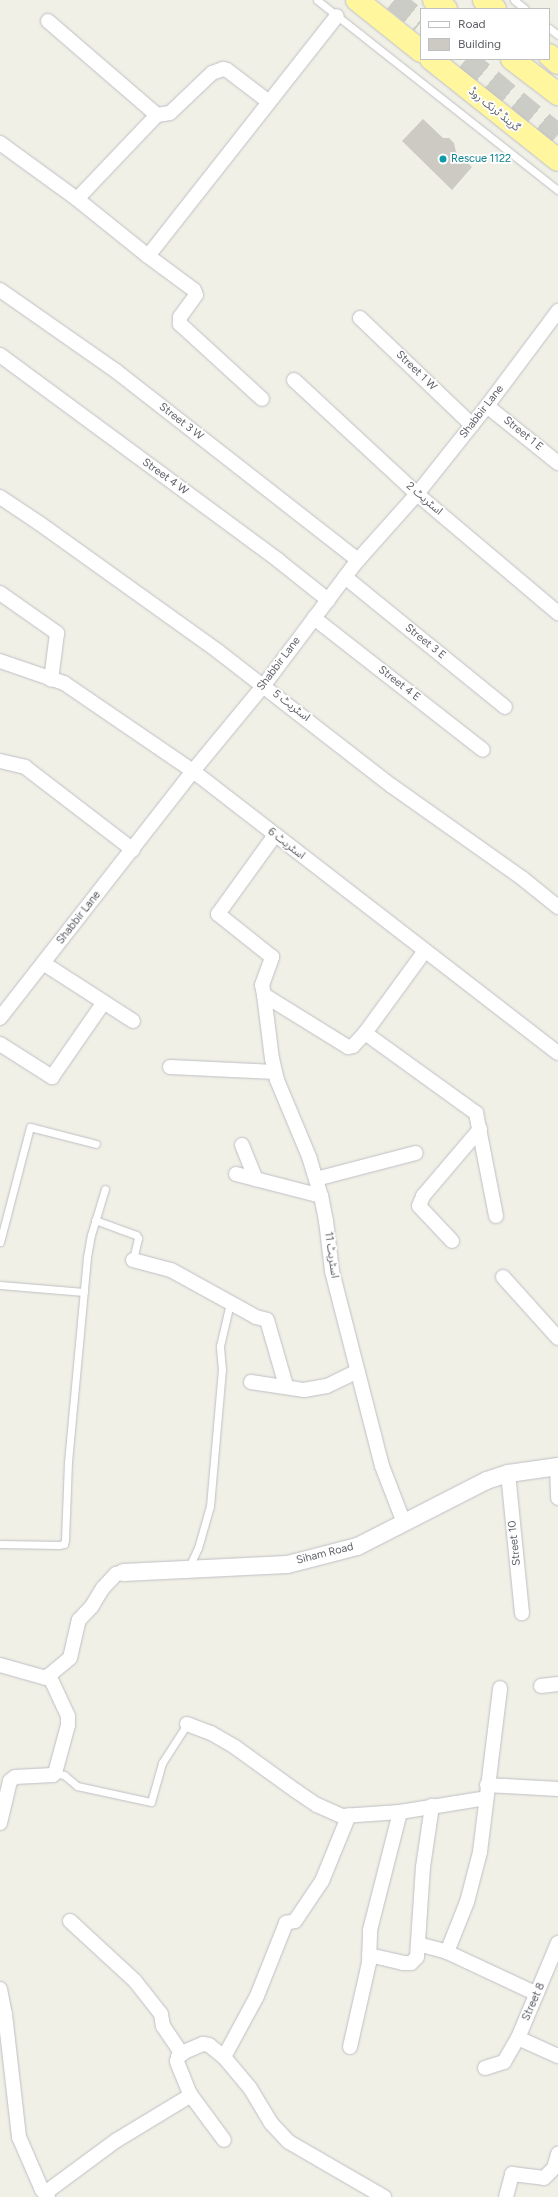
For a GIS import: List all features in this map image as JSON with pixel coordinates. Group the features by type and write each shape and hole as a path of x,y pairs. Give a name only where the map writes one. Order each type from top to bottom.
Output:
{"highway":[{"path":"357,0 420,50"},
{"path":"434,0 445,8"},
{"path":"484,0 494,8"},
{"path":"550,56 558,63"},
{"name":"گرینڈ ٹرنک روڈ","path":"432,60 558,160"},
{"path":"513,60 558,94"}],"street":[{"path":"148,256 337,16"},
{"path":"48,21 157,115"},
{"path":"77,199 157,115 170,113 212,73 223,69 227,70 269,102"},
{"path":"0,143 77,199 148,256 194,290 196,295 180,317 180,324 262,399"},
{"name":"Street 3 W","path":"0,290 116,371 358,560"},
{"name":"Shabbir Lane","path":"0,1018 193,772 264,685 358,560 417,494 487,406 558,311"},
{"name":"Street 1 W","path":"360,318 472,425"},
{"name":"Street 4 W","path":"0,356 279,561 328,600"},
{"name":"اسٹریٹ 2","path":"294,380 417,494 558,613"},
{"name":"Street 1 E","path":"487,406 558,463"},
{"name":"اسٹریٹ 5","path":"0,498 52,532 264,685 392,786 522,878 558,907"},
{"name":"Street 3 E","path":"346,577 505,707"},
{"path":"0,593 57,633 51,680"},
{"name":"Street 4 E","path":"314,618 483,750"},
{"name":"اسٹریٹ 6","path":"0,661 51,680 64,683 193,772 424,952 558,1054"},
{"path":"0,761 25,767 133,850"},
{"name":"اسٹریٹ 11","path":"275,836 218,914 272,957 262,985 268,996 272,1059 275,1072 310,1159 321,1196 326,1221 332,1271 382,1466 404,1523"},
{"path":"268,996 348,1047 357,1044 424,952"},
{"path":"43,963 133,1021"},
{"path":"0,1044 52,1077 104,1002"},
{"path":"365,1033 476,1113 496,1216"},
{"path":"170,1067 275,1072"},
{"path":"452,1241 419,1206 423,1196 480,1129"},
{"path":"242,1145 256,1179"},
{"path":"316,1179 416,1153"},
{"path":"236,1174 321,1196"},
{"path":"132,1260 171,1270 256,1317 267,1320 286,1386"},
{"path":"503,1277 558,1338"},
{"path":"251,1382 286,1386 304,1390 314,1389 327,1386 358,1371"},
{"path":"557,1466 558,1498"},
{"name":"Siham Road","path":"123,1572 287,1564 357,1546 486,1480 508,1473 557,1466"},
{"name":"Street 10","path":"508,1473 522,1613"},
{"path":"0,1665 46,1678 70,1658 79,1620 92,1606 103,1588 116,1574 123,1572"},
{"path":"6,1777 53,1775 55,1773 68,1725 68,1716 49,1675"},
{"path":"541,1686 558,1684"},
{"path":"447,1952 467,1902 480,1852 500,1688"},
{"path":"187,1724 211,1733 235,1747 317,1805 342,1816 400,1812 432,1806 487,1792 558,1789"},
{"path":"0,1823 10,1781 6,1777"},
{"path":"369,1955 411,1962 417,1957 423,1866 432,1806"},
{"path":"350,2047 369,1963 370,1930 400,1812"},
{"path":"224,2057 257,1996 286,1923 295,1921 322,1880 349,1815"},
{"path":"70,1921 135,1981 160,2014 163,2026 182,2054"},
{"path":"418,1944 447,1952 537,1994"},
{"name":"Street 8","path":"485,2068 504,2062 518,2038 557,1950"},
{"path":"0,1989 5,2014 19,2137 47,2195 117,2140 190,2094"},
{"path":"518,2038 558,2056"},
{"path":"224,2140 190,2094 177,2061 182,2054 203,2044 209,2045 224,2057 250,2088 271,2123 289,2142 384,2197"},
{"path":"506,2197 512,2174 544,2178 554,2168 558,2154"}],"lane":[{"path":"317,0 558,190"},
{"path":"514,0 524,8"},
{"path":"550,29 558,35"},
{"path":"0,1242 30,1127 96,1144"},
{"path":"0,1544 64,1544 68,1462 87,1257 95,1220 105,1189"},
{"path":"95,1220 136,1235 138,1238 132,1260"},
{"path":"0,1285 84,1292"},
{"path":"188,1569 198,1548 210,1506 222,1370 220,1346 230,1303"},
{"path":"55,1773 64,1775 77,1786 152,1802 162,1763 187,1724"}],"building":[{"name":"Rescue 1122","path":"423,119 443,138 449,138 454,143 456,152 472,167 452,190 402,141"}],"tunnel":[{"path":"394,0 420,21"},
{"path":"467,60 558,135"}],"place":[{"name":"Rescue 1122","path":"443,159"}]}
